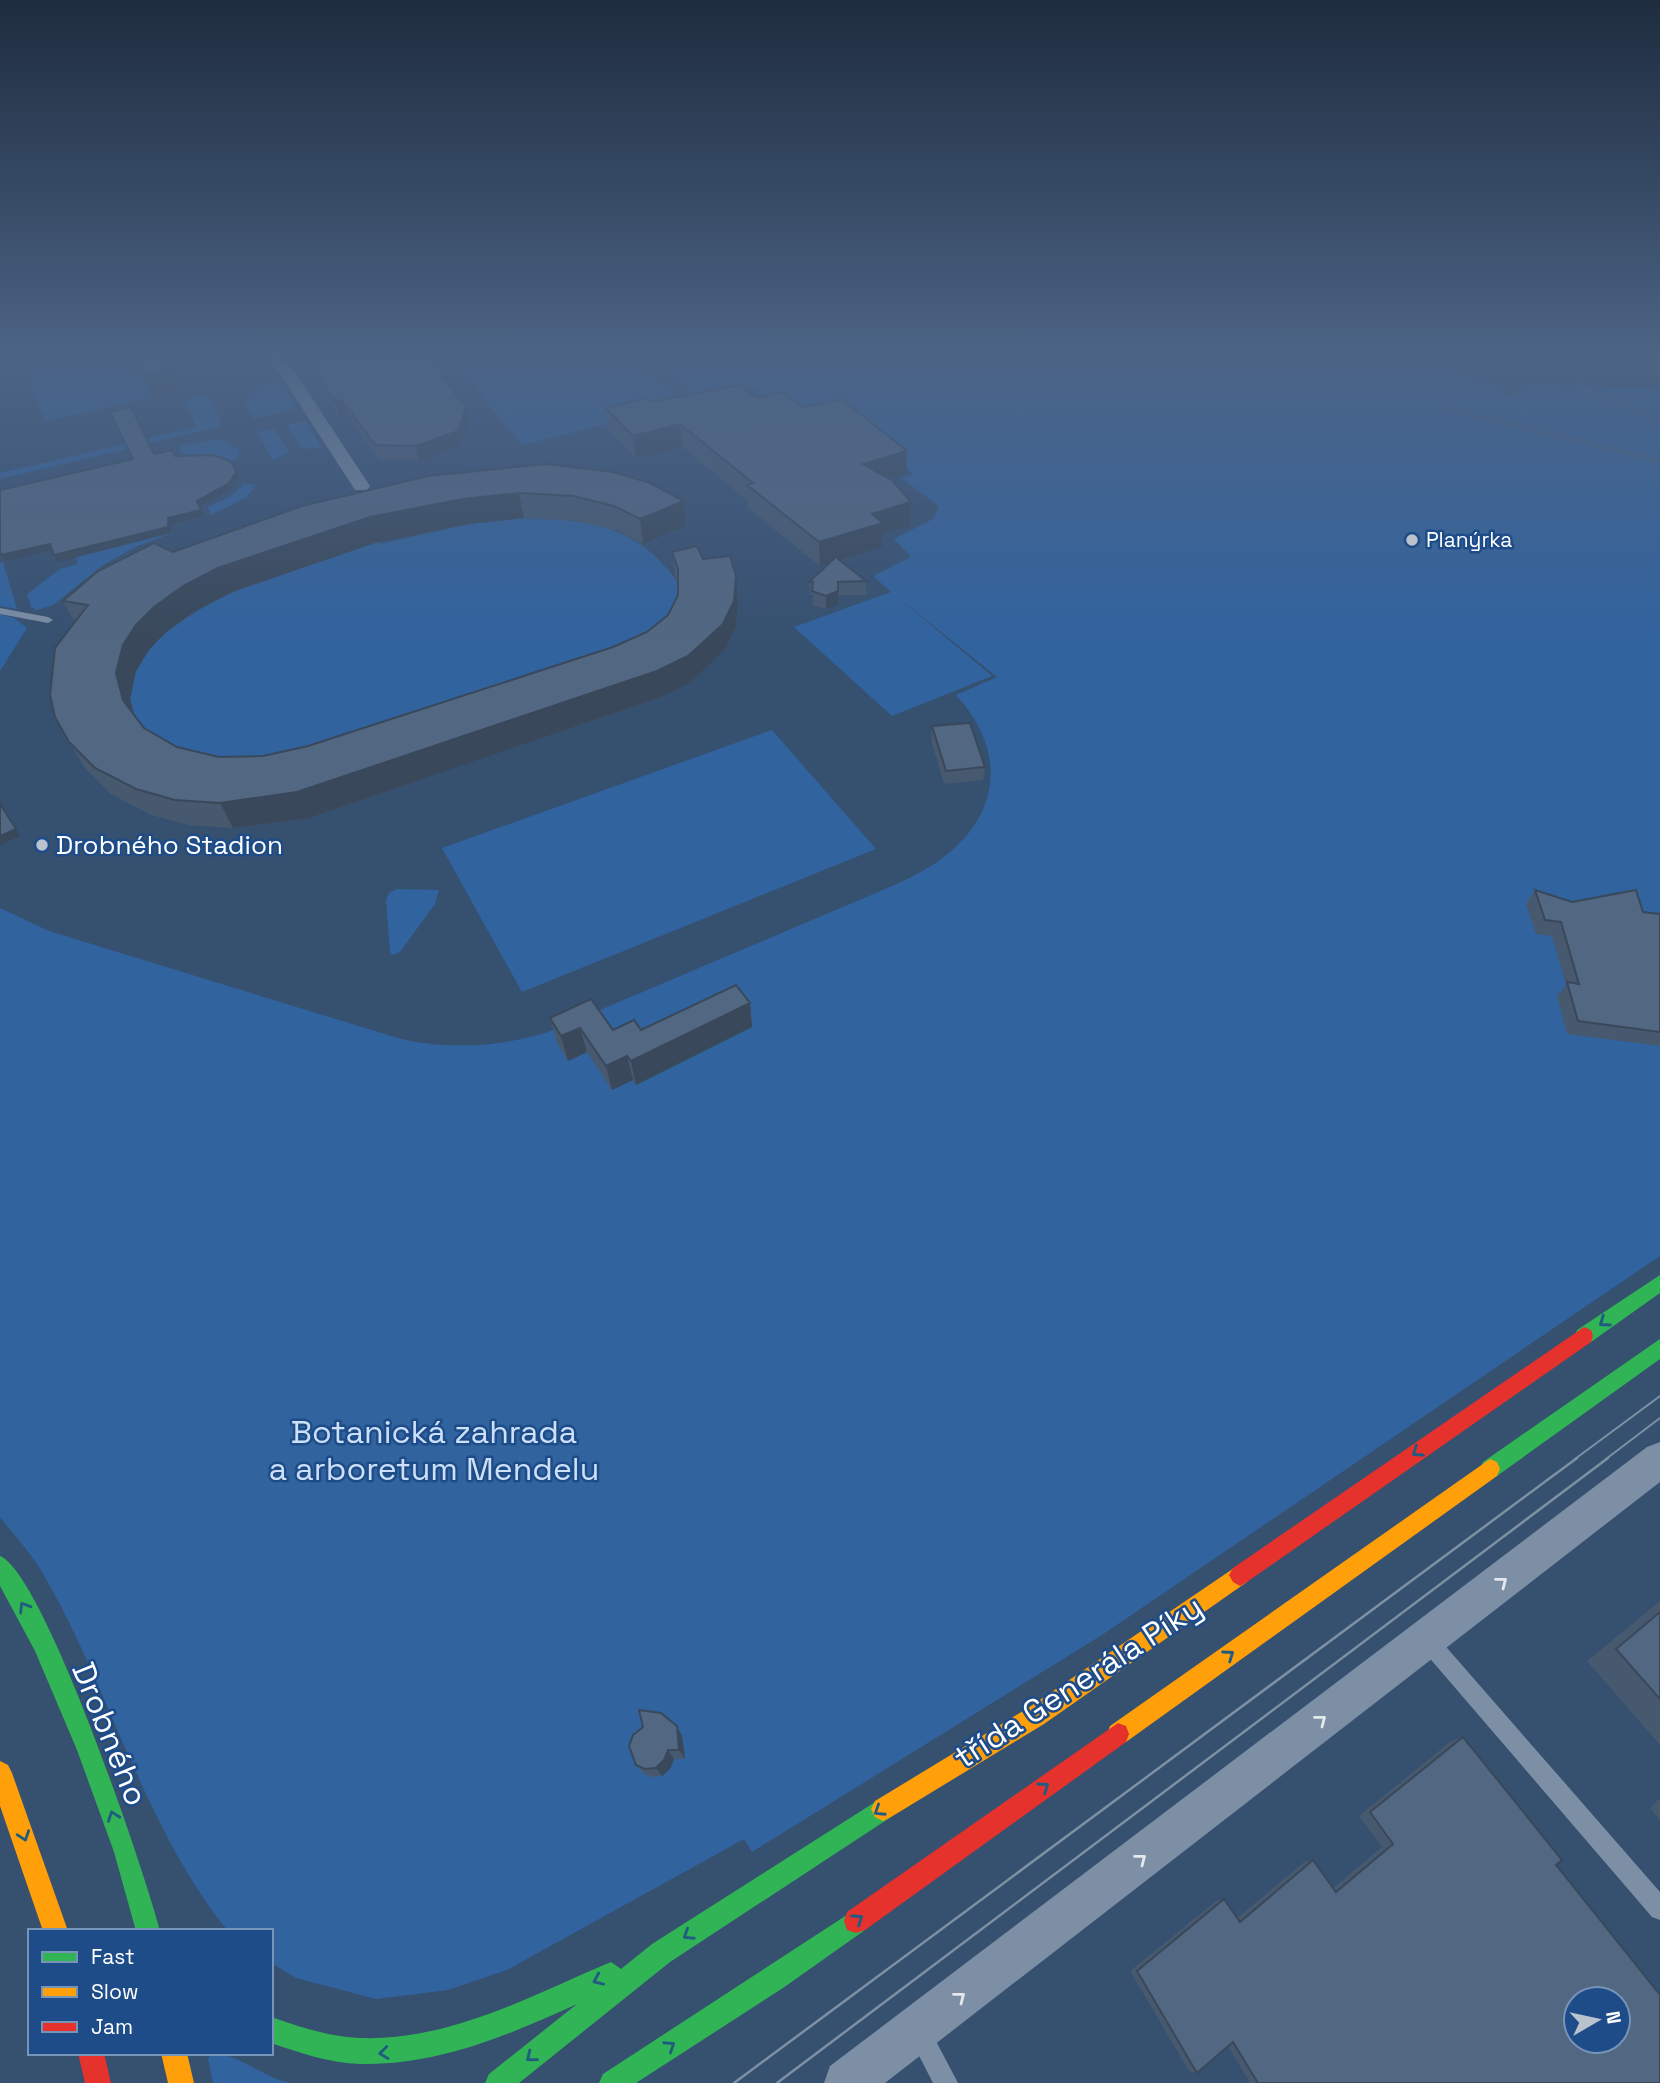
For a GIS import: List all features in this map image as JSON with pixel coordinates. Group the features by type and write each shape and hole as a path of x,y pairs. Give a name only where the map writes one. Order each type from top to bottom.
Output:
{"main road":[{"name":"třída Generála Píky","path":"498,2083 661,1953 937,1774 1036,1716 1660,1283"},
{"path":"612,2083 774,1979 1660,1349"},
{"name":"Drobného","path":"0,1567 30,1615 54,1667 137,1880 148,1929"},
{"path":"0,1773 55,1929"},
{"path":"137,1880 164,1921"},
{"path":"273,2031 302,2044 372,2055 433,2047 485,2031 661,1953"},
{"path":"92,2055 99,2083"},
{"path":"174,2055 181,2083"}],"street":[{"path":"338,451 361,486"},
{"path":"847,2083 1660,1460"}],"lane":[{"path":"0,611 48,620"},
{"path":"1426,1640 1660,1909"},
{"path":"918,2030 946,2083"}],"green space":[{"path":"93,451 117,451 0,479 0,473"},
{"path":"181,451 239,451 233,461 213,457 185,459"},
{"path":"268,451 289,452 273,460"},
{"name":"Botanická zahrada a arboretum Mendelu","path":"765,451 878,451 906,474 868,486 906,525 911,525 872,537 882,547 845,558 835,549 807,557 810,555 754,500 746,501 752,500"},
{"name":"Botanická zahrada a arboretum Mendelu","path":"885,451 1660,451 1660,1256 1102,1635 752,1852 744,1839 507,1970 448,1990 376,1999 296,1978 273,1964 273,1929 227,1929 198,1890 150,1802 66,1616 28,1551 0,1517 0,908 49,931 401,1039 457,1046 493,1044 548,1032 897,884 944,857 978,820 987,800 989,757 983,736 972,715 956,695 997,677 894,594 992,676 892,716 794,627 891,592 873,576 911,557 894,539 933,519 939,506 901,478 913,474"},
{"path":"244,484 256,485 246,498 211,515 208,507 231,496"},
{"path":"524,518 580,522 597,526 631,538 646,548 670,572 679,587 681,598 671,640 232,783 137,726 130,700 136,669 156,642 188,617 227,595 376,538 380,544 469,524"},
{"path":"175,532 135,547 103,565 53,605 37,610 31,607 27,594 60,569 78,564 76,557"},
{"path":"3,562 17,609 0,606 0,563"},
{"path":"0,614 14,618 27,628 0,671"},
{"path":"772,730 876,849 522,992 442,848"},
{"path":"397,889 439,890 435,904 400,952 393,955 390,952 386,900 389,893"},
{"path":"210,2055 224,2055 290,2083 213,2083 208,2059"}],"building":[{"path":"129,451 153,451 154,454 173,451 175,456 213,455 230,461 236,472 228,484 197,501 201,510 168,518 168,527 54,555 50,544 1,555 0,490 133,459"},
{"path":"714,451 906,451 863,464 893,481 911,502 872,514 883,523 819,542 747,485 753,483"},
{"path":"546,464 613,472 650,483 684,501 640,519 614,506 573,496 519,493 463,499 370,517 218,568 183,586 154,607 136,625 123,645 116,673 123,700 144,728 177,747 219,757 263,756 308,746 613,647 647,632 668,615 678,595 678,569 672,552 697,546 703,559 730,556 736,576 734,601 723,624 688,656 657,671 297,792 220,803 175,800 136,789 95,768 69,742 55,717 50,695 55,648 88,605 63,601 98,571 154,543 173,552 302,506 428,476"},
{"path":"838,555 838,559 866,581 838,582 838,591 826,596 812,591 813,582 809,582"},
{"path":"970,723 985,767 946,771 932,726"},
{"path":"0,804 16,829 0,836"},
{"path":"1535,890 1572,902 1636,890 1643,912 1660,914 1660,1032 1578,1021 1567,982 1579,984 1561,922 1545,920"},
{"path":"736,985 750,1003 631,1061 627,1056 606,1066 580,1028 561,1036 550,1018 591,999 613,1030 634,1020 641,1030"},
{"path":"1660,1612 1660,1699 1616,1649"},
{"path":"639,1710 661,1713 677,1726 679,1750 668,1750 664,1760 656,1768 645,1769 636,1765 629,1746 633,1735 643,1727"},
{"path":"1463,1737 1562,1860 1556,1865 1660,1995 1660,2083 1258,2083 1233,2042 1197,2073 1137,1971 1224,1899 1240,1922 1313,1860 1336,1892 1393,1844 1370,1812"}],"waterway":[{"path":"1620,451 1660,461"}],"tram line":[{"path":"1575,1459 1660,1396"},
{"path":"1606,1459 1660,1418"},
{"path":"734,2083 1577,1458"},
{"path":"777,2083 1608,1458"}],"traffic: fast":[{"path":"1584,1336 1660,1283"},
{"path":"1490,1469 1660,1348"},
{"path":"0,1567 33,1624 78,1724 117,1826 147,1929"},
{"path":"498,2083 661,1953 883,1809"},
{"path":"612,2083 774,1979 856,1921"},
{"path":"273,2031 315,2044 348,2050 393,2050 425,2046 489,2028 611,1975"}],"traffic: slow":[{"path":"1118,1734 1490,1469"},
{"path":"883,1809 1036,1716 1240,1575"},
{"path":"0,1773 55,1929"},
{"path":"174,2055 181,2083"}],"traffic: jam":[{"path":"1240,1575 1584,1336"},
{"path":"856,1921 1118,1734"},
{"path":"91,2055 98,2083"}],"place":[{"name":"Planýrka","path":"1412,540"},
{"name":"Drobného Stadion","path":"42,845"}]}
